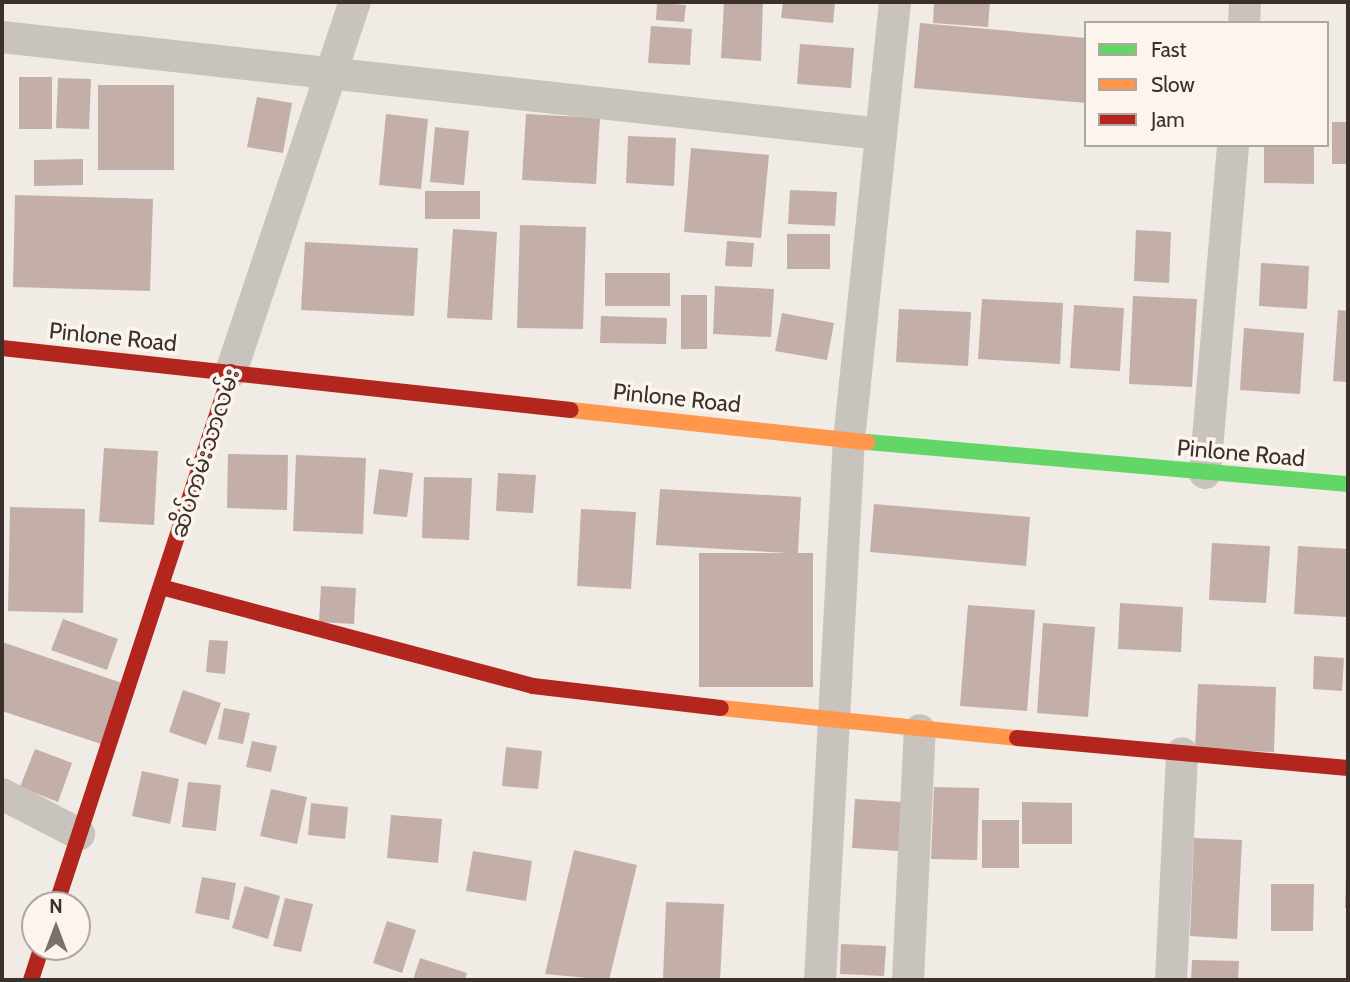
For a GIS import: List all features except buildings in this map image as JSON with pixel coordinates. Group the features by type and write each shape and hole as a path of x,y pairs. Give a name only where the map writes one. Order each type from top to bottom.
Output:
{"street":[{"name":"ဆိပ်ကမ်းသာလမ်း","path":"61,891 355,2"},
{"path":"820,980 838,722 849,440 895,2"},
{"path":"1244,21 1245,2"},
{"path":"2,37 881,134"},
{"path":"1205,473 1233,147"},
{"name":"Pinlone Road","path":"2,348 849,440 1348,484"},
{"path":"161,587 533,686 838,722 1348,768"},
{"path":"908,980 920,730"},
{"path":"1171,980 1182,753"},
{"path":"2,794 79,834"},
{"path":"31,980 37,961"}],"traffic: fast":[{"path":"867,442 1348,484"}],"traffic: slow":[{"path":"571,410 867,442"},
{"path":"721,708 1017,738"}],"traffic: jam":[{"path":"2,348 571,410"},
{"path":"61,891 231,372"},
{"path":"161,587 533,686 721,708"},
{"path":"1017,738 1348,768"},
{"path":"31,980 37,961"}]}
